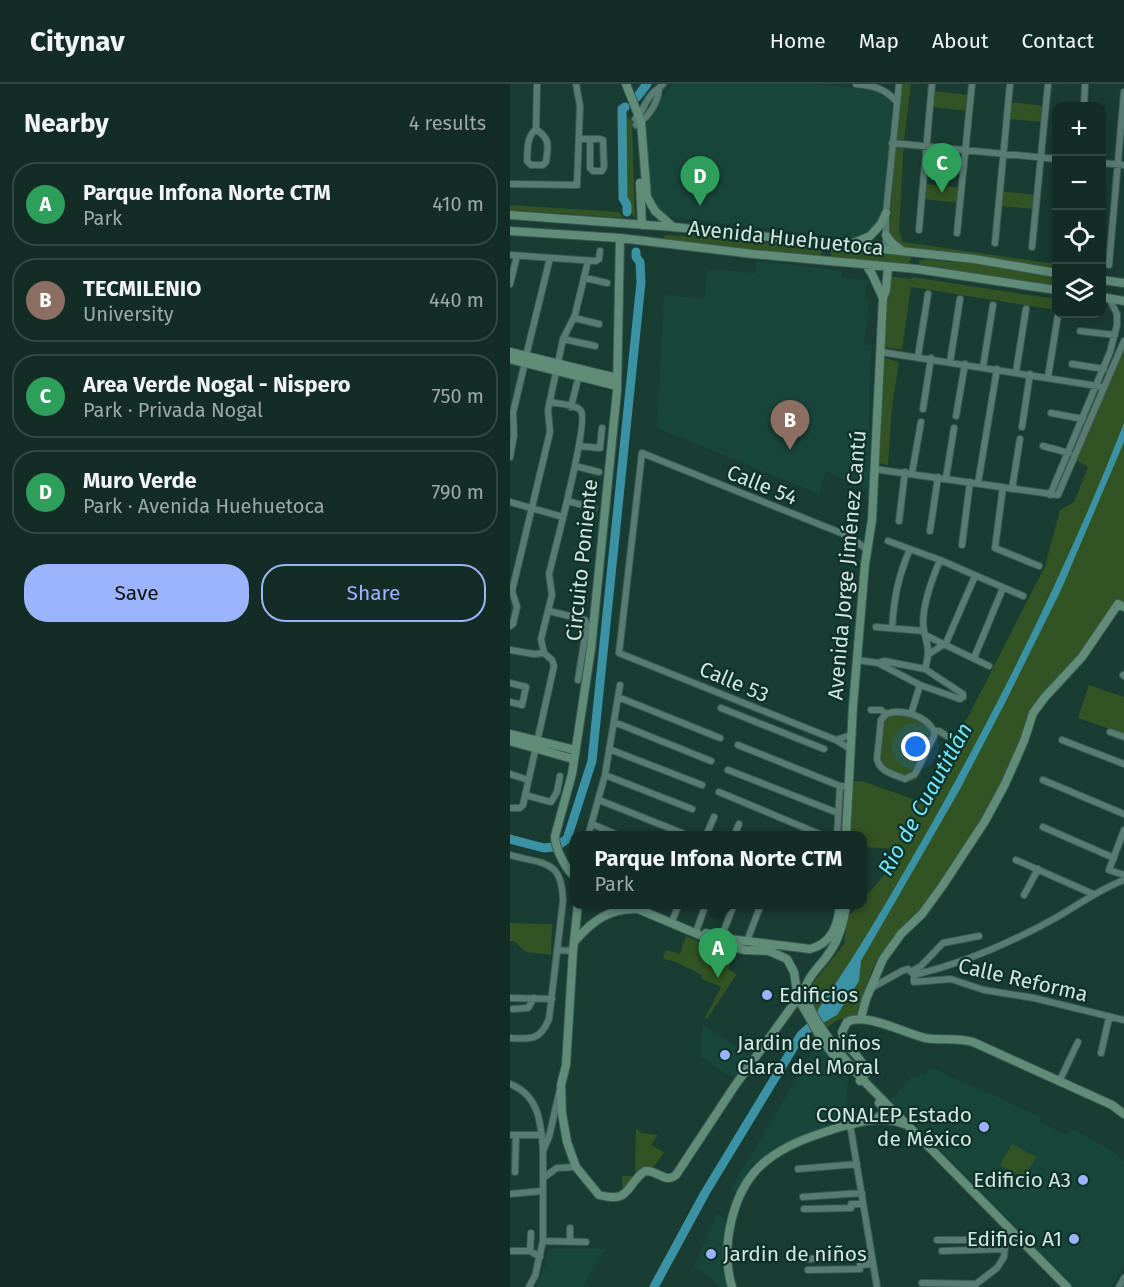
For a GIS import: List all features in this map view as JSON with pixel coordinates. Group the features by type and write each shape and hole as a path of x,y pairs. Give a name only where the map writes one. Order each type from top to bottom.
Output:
{"main road":[{"path":"621,84 638,121 642,225"},
{"path":"626,84 638,121 647,197 655,211 669,227 660,235 663,243"},
{"path":"848,245 870,236 886,213"},
{"name":"Avenida Huehuetoca","path":"510,215 669,227 920,252 1052,272"},
{"path":"601,222 605,229 603,237"},
{"name":"Avenida Huehuetoca","path":"510,231 620,238 918,269 1052,289"},
{"path":"886,235 901,251"},
{"name":"Circuito Poniente","path":"570,872 557,846 587,689 617,382 620,238"},
{"path":"820,260 827,253 822,244"},
{"path":"918,269 914,261 920,252"},
{"name":"Avenida Jorge Jiménez Cantú","path":"866,265 883,298"},
{"name":"Avenida Jorge Jiménez Cantú","path":"846,831 844,786 850,749 872,520 883,298 888,267"},
{"path":"1106,282 1123,283"},
{"path":"1106,296 1124,301"},
{"path":"510,352 526,359 617,382"},
{"path":"510,359 526,359"},
{"path":"861,1018 883,959 943,885 986,821 1024,741 1033,713 1082,657 1121,606"},
{"path":"510,734 536,745"},
{"path":"510,741 574,754"},
{"path":"578,909 566,1065 561,1085 562,1113 567,1142 576,1167 599,1195 617,1198 625,1194 645,1171 655,1172 665,1179 671,1179 676,1175 734,1087 798,998"},
{"path":"574,946 586,927 597,919 611,912 625,909"},
{"path":"642,909 721,944 745,950 769,951 787,959 794,972 798,998 811,1015 833,1055 907,1125 1067,1287"},
{"path":"644,909 721,938 810,949 819,947 830,938 838,921 840,909"},
{"path":"811,1015 807,1002 808,982 841,932 840,909"},
{"path":"787,959 793,948"},
{"path":"810,949 819,957 820,965"},
{"path":"794,972 808,982"},
{"path":"860,1081 865,1074 863,1063 845,1043 842,1032 847,1022 861,1018 927,1038 963,1039 973,1042 1112,1105 1124,1114"},
{"path":"860,1081 885,1110 885,1113 875,1119"},
{"path":"732,1287 728,1263 730,1224 742,1194 760,1166 775,1154 796,1143 850,1124 875,1119 894,1120 907,1125"}],"street":[{"path":"536,129 546,136 548,141 546,162 543,165 531,165 527,161 528,140 536,129 537,84"},
{"path":"510,184 577,185 580,106 576,84"},
{"path":"856,84 884,86 896,101"},
{"path":"886,249 886,213 899,84"},
{"path":"919,230 932,84"},
{"path":"957,233 972,84"},
{"path":"994,243 1010,84"},
{"path":"1032,247 1048,84"},
{"path":"1084,102 1085,84"},
{"path":"638,121 653,107 659,97 661,87"},
{"path":"1109,265 1121,165 1124,92"},
{"path":"579,139 590,139 600,139 603,141 604,167 602,171 593,171 590,168 590,139"},
{"path":"892,143 1052,158"},
{"path":"1106,164 1121,165"},
{"path":"510,284 513,256 588,261 598,260 600,251"},
{"path":"510,458 514,435 513,413 550,258"},
{"path":"510,626 513,624 517,607 511,592 550,432 548,416 557,367 563,339 574,318 588,261"},
{"path":"585,278 607,283"},
{"path":"918,356 928,294"},
{"path":"950,362 960,299"},
{"path":"1054,495 1100,386 1115,335 1117,314 1106,299"},
{"path":"983,367 993,305"},
{"path":"1016,372 1026,309"},
{"path":"574,318 599,324"},
{"path":"1048,377 1058,318"},
{"path":"1080,331 1115,335"},
{"path":"563,339 595,346"},
{"path":"1054,495 1083,419 1124,341"},
{"path":"881,352 1100,386"},
{"path":"923,409 931,358"},
{"path":"956,416 964,364"},
{"path":"1072,364 1104,369"},
{"path":"978,483 997,369"},
{"path":"1022,427 1030,374"},
{"path":"571,406 577,383"},
{"path":"510,808 520,808 525,795 554,666 552,660 544,653 541,639 552,595 549,574 579,446 583,417 581,411 571,406 550,402"},
{"path":"1051,413 1083,419"},
{"path":"899,521 908,472 921,422"},
{"path":"579,446 600,448 602,428"},
{"path":"946,478 954,428"},
{"path":"1012,489 1020,439"},
{"path":"1044,446 1069,453"},
{"name":"Calle 54","path":"620,653 642,453 851,537 868,551"},
{"path":"574,466 599,472"},
{"path":"874,469 908,472 1054,495"},
{"path":"930,531 938,477"},
{"path":"962,545 970,482"},
{"path":"1003,487 995,548 1039,566"},
{"path":"567,501 594,508"},
{"path":"510,502 563,517"},
{"path":"888,541 940,560 1023,596"},
{"path":"892,628 898,578 910,549"},
{"path":"925,669 929,654 926,606 930,584 940,560"},
{"path":"929,654 946,644 975,576"},
{"path":"974,658 1003,588"},
{"path":"549,611 585,620 587,624 578,680"},
{"path":"876,627 926,633 989,666"},
{"path":"510,650 534,654 544,653"},
{"name":"Calle 53","path":"620,653 836,740 850,749"},
{"path":"857,660 878,663 920,685 960,699 963,698 963,694 925,669 884,661 878,663"},
{"path":"907,678 911,665"},
{"path":"932,689 938,677"},
{"path":"510,683 526,687 522,705 510,702"},
{"path":"590,831 605,775 620,684"},
{"path":"911,714 920,685"},
{"path":"618,697 720,738"},
{"path":"721,708 824,749"},
{"path":"871,710 882,710 886,714"},
{"path":"934,731 934,736 915,774 905,779 878,765 881,720 886,714 891,712 911,714 925,721 934,731 948,736"},
{"path":"776,730 780,719"},
{"path":"614,722 711,761"},
{"path":"1110,732 1124,737"},
{"path":"836,740 851,735"},
{"path":"1062,740 1124,764"},
{"path":"738,745 844,786 838,813 837,831"},
{"path":"609,749 702,785"},
{"path":"728,770 838,813"},
{"path":"510,774 528,780"},
{"path":"605,775 692,809"},
{"path":"525,795 551,802 560,776"},
{"path":"1042,780 1124,814"},
{"path":"719,792 812,831"},
{"path":"599,800 675,831"},
{"path":"708,831 714,817"},
{"path":"592,824 608,831"},
{"path":"736,831 739,824"},
{"path":"1042,827 1114,858"},
{"path":"1124,830 1109,870 1124,875"},
{"path":"510,855 554,868 563,884 549,1019 542,1033 534,1037 510,1038"},
{"path":"1016,860 1093,894"},
{"path":"1024,895 1038,869"},
{"path":"913,976 947,968 1010,942 1093,894 1124,880"},
{"path":"673,919 677,909"},
{"path":"697,929 704,909"},
{"path":"721,938 732,909"},
{"path":"747,941 759,909"},
{"path":"913,976 943,943 979,936"},
{"path":"557,950 574,946"},
{"path":"870,989 908,969 913,976"},
{"name":"Calle Reforma","path":"913,976 951,979 984,990 1034,998 1124,1020"},
{"path":"510,998 552,999"},
{"path":"513,1009 528,1008 534,998"},
{"path":"1101,1053 1109,1018"},
{"path":"1059,1082 1078,1042"},
{"path":"510,1084 520,1088 535,1105 542,1135 543,1241 529,1287"},
{"path":"543,1151 549,1137 561,1085"},
{"path":"850,1124 877,1287"},
{"path":"515,1172 513,1135 542,1135"},
{"path":"798,1169 857,1164"},
{"path":"543,1178 557,1168 576,1167"},
{"path":"543,1168 550,1172"},
{"path":"510,1194 542,1191"},
{"path":"803,1197 862,1193"},
{"path":"804,1209 850,1208 851,1204 863,1204"},
{"path":"922,1283 974,1285 997,1268 1004,1257 1007,1227"},
{"path":"570,1228 570,1242"},
{"path":"530,1251 531,1233"},
{"path":"937,1240 1005,1240"},
{"path":"543,1241 586,1242"},
{"path":"942,1251 1005,1249"},
{"path":"510,1251 530,1251 540,1257"},
{"path":"806,1259 859,1257 860,1260 873,1262"},
{"path":"808,1270 860,1269 860,1265 873,1262"},
{"path":"1119,1287 1124,1278"}],"shaded area":[{"path":"672,84 814,84 880,91 888,97 892,104 886,199 882,220 874,229 855,239 665,216 651,202 645,129 649,117"},
{"path":"757,261 842,271 842,278 867,281 865,300 869,301 864,344 872,345 869,389 869,490 826,471 819,494 657,428 664,295 704,299 708,269 755,273"},
{"name":"Jardin de niños Clara del Moral","path":"702,1024 754,1058 739,1082 701,1057"},
{"path":"818,1042 848,1077 847,1103 850,1123 809,1134 752,1164 737,1192 731,1189"},
{"path":"930,1067 1041,1117 1040,1122 1067,1135 1071,1128 1117,1154 1124,1162 1124,1264 1112,1287 1075,1287 891,1100 912,1076 918,1079 921,1073 926,1075"},
{"name":"Jardin de niños","path":"717,1213 725,1219 722,1267 727,1287 721,1287 694,1266"},
{"path":"548,1249 605,1249 583,1287 536,1287 546,1264"}],"green space":[{"path":"903,84 911,84 904,140 899,231 903,242 1052,263 1052,269 902,247 889,235"},
{"path":"934,91 969,95 968,111 932,107"},
{"path":"1009,102 1045,106 1044,122 1008,119"},
{"path":"625,114 632,122 635,219 631,211 626,185"},
{"path":"924,184 961,188 959,203 923,199"},
{"path":"1000,191 1037,195 1035,209 999,206"},
{"path":"510,205 619,212 624,218 510,210"},
{"path":"666,235 689,235 818,248 822,251 820,257 670,241 664,239"},
{"path":"830,249 912,257 909,262 911,266 829,259 832,257"},
{"path":"925,259 953,261 1052,276 1052,286 919,264 919,261"},
{"path":"888,276 911,279 912,277 1052,298 1052,309 911,287 902,350 883,347"},
{"path":"1124,349 1124,604 1052,684 1021,739 1002,784 975,832 944,880 920,911 879,956 870,975 858,1014 838,1020 826,1028 811,1001 813,983 844,944 847,918 855,909 867,909 867,895 888,870 897,849 867,847 867,831 851,831 853,781 862,781 924,803 1045,566 1060,510 1074,502 1088,467 1076,460"},
{"path":"881,357 899,362 892,407 888,465 875,462"},
{"path":"1089,685 1124,697 1124,734 1078,718"},
{"path":"893,712 922,720 935,734 916,780 894,777 875,766 883,722"},
{"path":"510,923 552,924 551,955 526,952 514,941 510,941"},
{"path":"686,936 734,956 728,969 737,974 707,1019 705,1018 721,987 702,979 702,975 676,962 663,959 666,950 680,954"},
{"path":"636,1128 641,1133 658,1135 651,1145 664,1152 646,1176 623,1196 622,1176 635,1176"},
{"path":"1012,1144 1036,1157 1024,1178 1000,1165"}],"water":[{"path":"1124,423 1124,442 1061,590 1006,701 959,791 861,961 859,981 837,1015 823,1023 817,1011 904,872 1010,677 1081,526"}],"waterway":[{"path":"637,97 647,84"},
{"path":"625,107 622,109 623,198 627,205 627,212"},
{"path":"560,844 567,839 592,761 641,282 640,262 636,257 636,252"},
{"path":"510,839 544,848 554,847"},
{"name":"Rio de Cuautitlán","path":"654,1287 705,1193 801,1035 830,1009"}],"place":[{"name":"Area Verde Nogal - Nispero","path":"942,193"},
{"name":"Muro Verde","path":"700,206"},
{"name":"TECMILENIO","path":"790,450"},
{"name":"Parque Infona Norte CTM","path":"718,978"},
{"name":"Edificios","path":"767,995"},
{"name":"Jardin de niños Clara del Moral","path":"725,1055"},
{"name":"CONALEP Estado de México","path":"984,1127"},
{"name":"Edificio A3","path":"1083,1180"},
{"name":"Edificio A1","path":"1074,1239"},
{"name":"Jardin de niños","path":"711,1254"}]}
